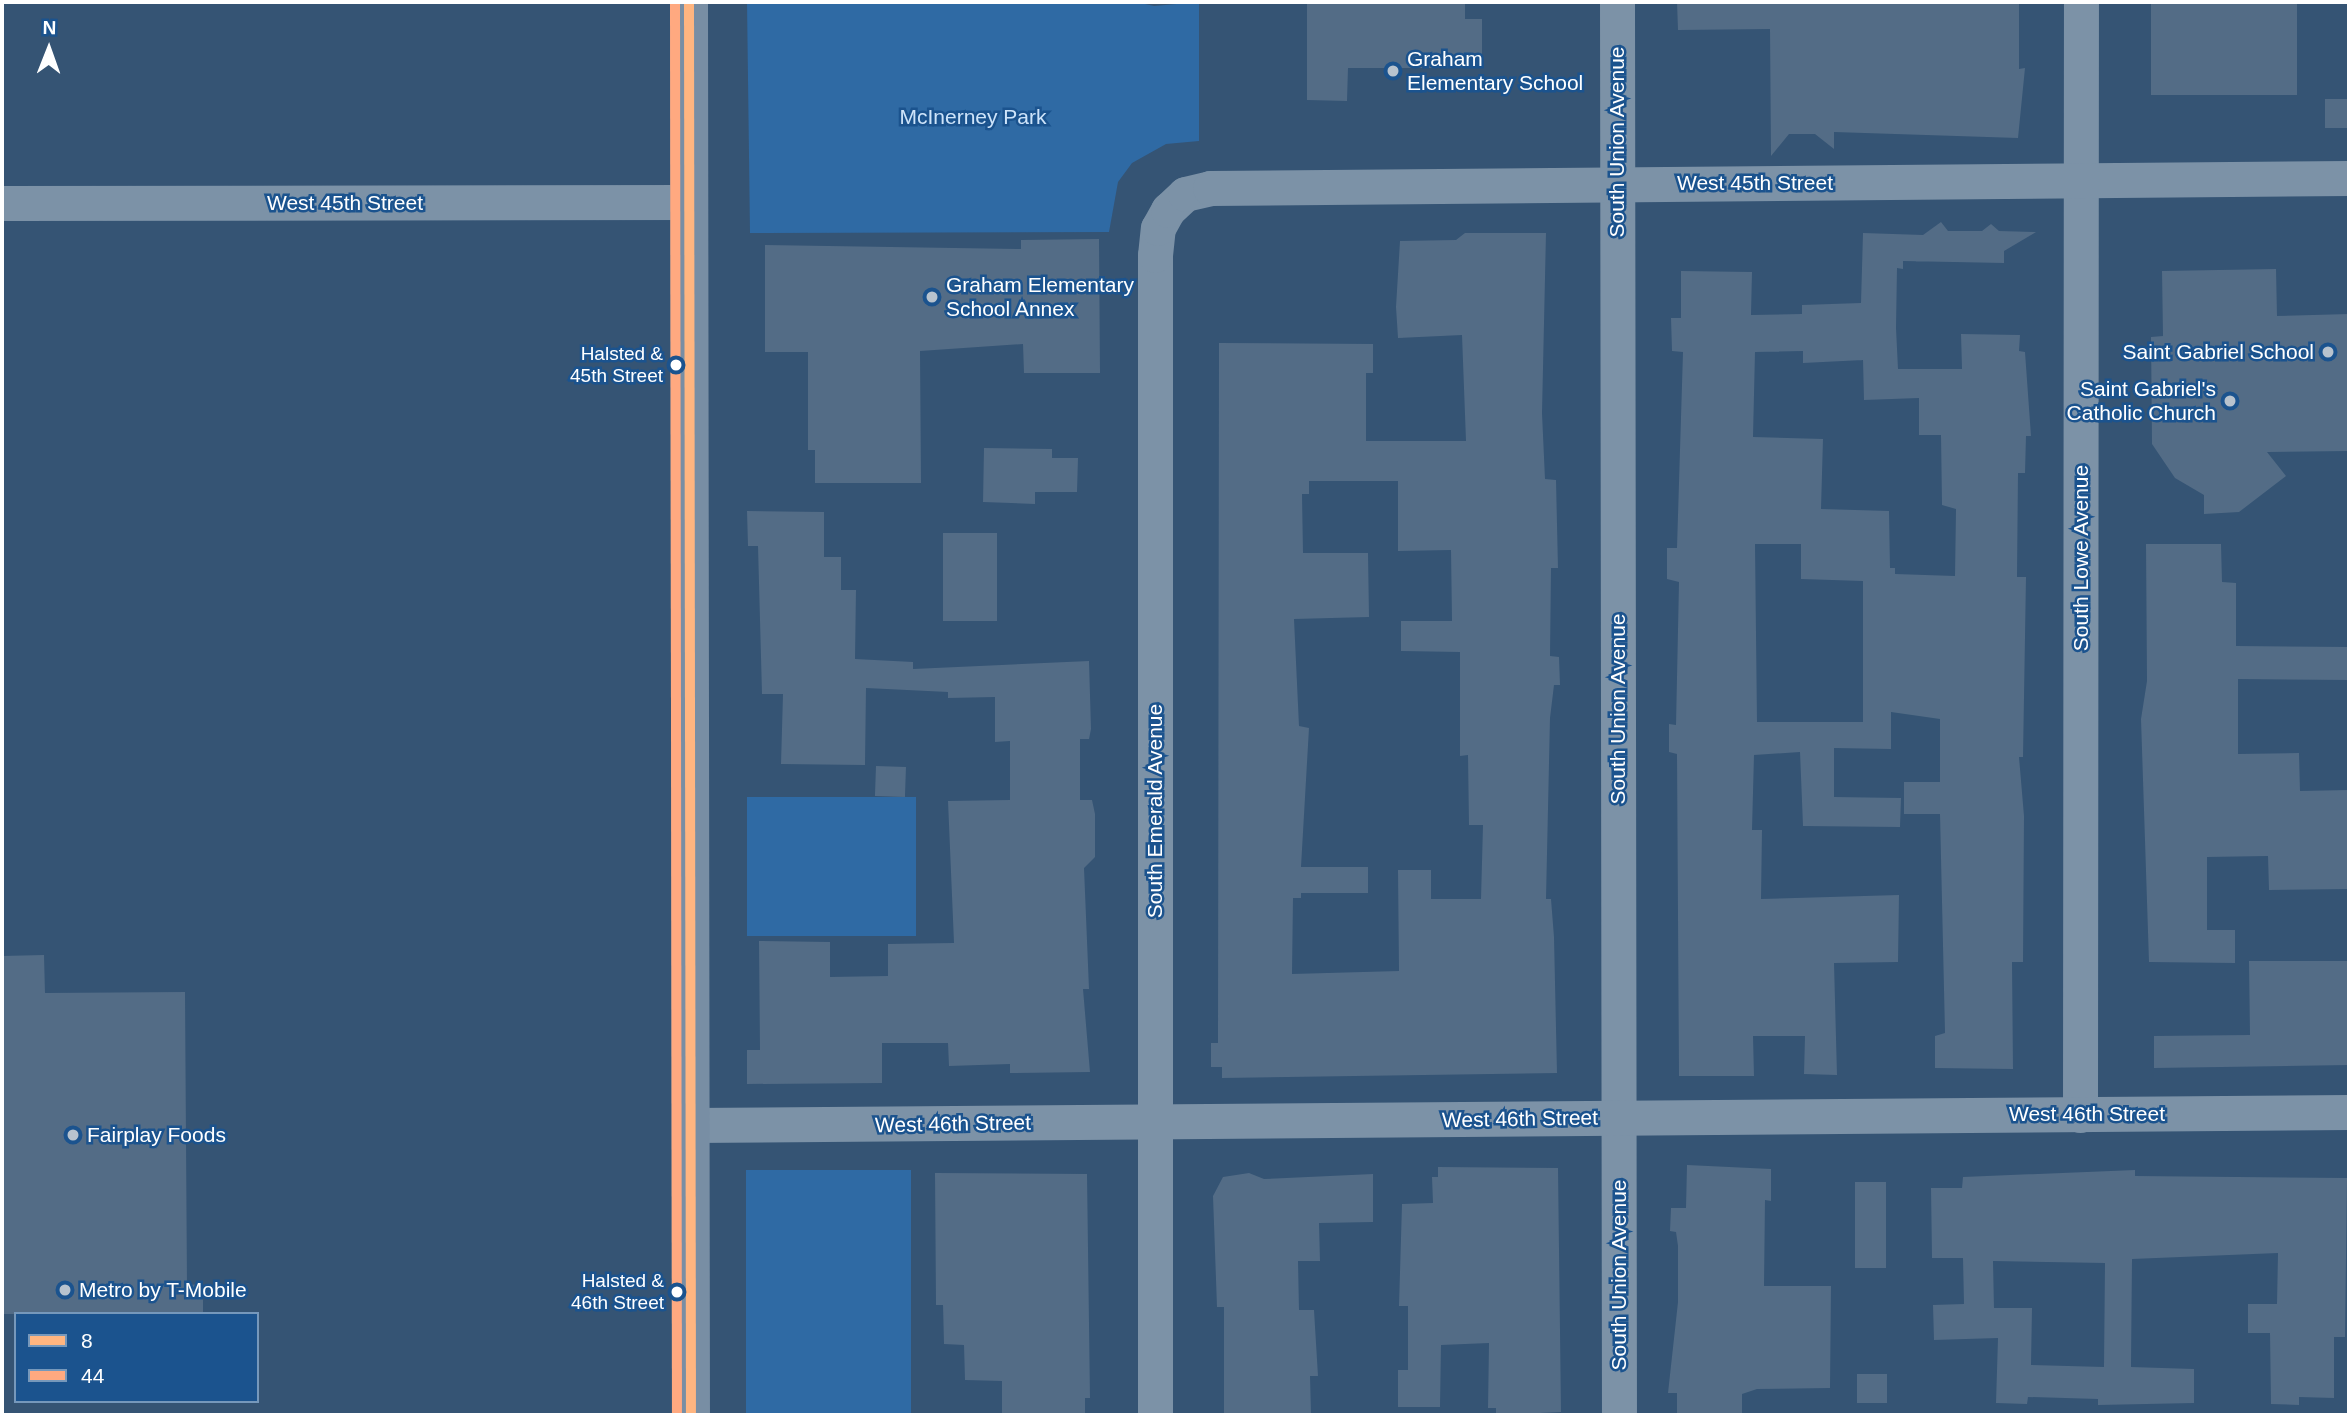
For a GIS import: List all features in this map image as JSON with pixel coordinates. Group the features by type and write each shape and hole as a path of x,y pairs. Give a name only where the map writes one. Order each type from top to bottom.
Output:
{"main road":[{"path":"689,2 691,1415"}],"street":[{"name":"South Union Avenue","path":"1617,2 1619,1415"},
{"name":"South Lowe Avenue","path":"2080,1115 2081,2"},
{"name":"West 45th Street","path":"1168,210 1185,194 1210,188 2349,178"},
{"name":"West 45th Street","path":"2,203 689,202"},
{"name":"South Emerald Avenue","path":"1156,1415 1155,265 1158,228 1168,210"},
{"name":"West 46th Street","path":"691,1125 2349,1112"}],"green space":[{"name":"McInerney Park","path":"747,2 1136,2 1154,6 1199,2 1199,141 1166,144 1132,163 1118,182 1109,232 750,233"},
{"path":"747,797 916,797 916,936 747,936"},
{"path":"746,1170 911,1170 911,1415 746,1415"}],"building":[{"path":"1307,2 1465,2 1465,19 1482,19 1482,68 1348,68 1347,101 1307,100"},
{"path":"1677,2 2019,2 2019,69 2025,68 2018,138 1834,132 1834,149 1815,134 1789,134 1771,156 1770,29 1678,30"},
{"path":"2151,2 2297,2 2297,95 2151,95"},
{"path":"2325,99 2349,99 2349,128 2325,128"},
{"path":"1941,222 1948,231 1982,231 1991,224 1999,231 2036,232 2004,251 2004,263 1903,261 1903,269 1897,268 1898,369 1962,369 1961,334 2020,335 2019,351 2025,352 2031,436 2026,436 2025,473 2018,473 2017,577 2026,577 2023,757 2019,757 2024,816 2023,962 2012,962 2013,1069 1935,1068 1935,1036 1945,1033 1940,814 1904,814 1904,782 1940,782 1940,719 1891,712 1891,749 1834,748 1834,797 1901,798 1900,827 1803,826 1800,752 1754,755 1752,830 1762,830 1761,899 1899,895 1898,962 1834,963 1837,1075 1804,1074 1805,1036 1753,1036 1754,1076 1679,1076 1677,754 1669,752 1669,724 1676,725 1679,582 1667,579 1667,548 1677,548 1683,352 1672,351 1671,318 1681,318 1681,271 1752,272 1751,315 1802,314 1802,305 1861,303 1863,233 1923,235","holes":["1803,351 1803,363 1863,360 1864,400 1919,398 1919,435 1941,435 1942,505 1956,509 1955,576 1895,574 1895,568 1890,568 1889,511 1821,509 1823,439 1753,437 1755,352","1755,544 1801,544 1801,579 1863,581 1863,722 1757,722"]},
{"path":"1465,233 1546,233 1542,413 1545,479 1556,480 1558,568 1551,568 1550,656 1559,657 1560,685 1554,685 1550,718 1546,899 1551,899 1554,937 1557,1073 1222,1078 1222,1067 1211,1067 1211,1043 1218,1043 1219,343 1373,344 1373,373 1366,373 1366,441 1466,441 1462,335 1398,338 1396,307 1400,241 1456,240","holes":["1309,481 1398,481 1398,551 1451,550 1452,621 1401,621 1401,651 1460,652 1460,756 1468,755 1469,825 1483,825 1481,899 1431,899 1431,870 1398,870 1399,971 1292,974 1293,898 1301,898 1301,893 1368,893 1368,867 1301,867 1309,728 1299,726 1294,619 1369,617 1368,553 1303,553 1302,494 1309,494"]},
{"name":"Graham Elementary School Annex","path":"1099,239 1100,373 1024,373 1023,344 920,351 921,483 815,483 815,450 808,450 808,352 765,352 765,245 1021,249 1021,240"},
{"name":"Saint Gabriel's Catholic Church","path":"2276,269 2277,316 2349,314 2349,451 2267,452 2286,476 2239,512 2204,514 2204,495 2175,478 2152,444 2151,337 2163,336 2162,271"},
{"path":"984,448 1052,449 1052,458 1078,458 1077,492 1035,492 1035,504 983,502"},
{"path":"747,511 824,512 824,557 841,557 841,590 856,590 855,659 913,662 913,669 1089,661 1091,729 1089,739 1080,739 1080,800 1092,800 1095,814 1095,857 1084,868 1089,989 1083,989 1090,1072 1010,1073 1010,1064 949,1066 948,1043 882,1043 882,1083 747,1084 747,1050 760,1050 759,941 830,942 830,977 888,976 888,944 954,943 948,801 1010,800 1010,741 995,742 995,697 948,698 948,692 866,688 865,765 781,764 783,694 762,694 758,546 748,546"},
{"path":"943,533 997,533 997,621 943,621"},
{"path":"2146,544 2221,544 2222,582 2236,583 2236,646 2349,647 2349,680 2238,679 2238,754 2299,753 2300,791 2349,790 2349,889 2269,890 2268,856 2207,857 2207,930 2235,930 2235,963 2149,962 2141,719 2147,681"},
{"path":"876,766 906,767 905,797 875,796"},
{"path":"44,955 45,993 185,992 187,1285 203,1284 203,1312 2,1314 2,956"},
{"path":"2249,961 2349,961 2349,1065 2154,1068 2154,1036 2250,1035"},
{"path":"1687,1165 1771,1169 1771,1201 1765,1200 1764,1286 1831,1286 1830,1388 1757,1389 1742,1394 1742,1415 1677,1415 1677,1393 1668,1393 1678,1302 1678,1246 1676,1232 1670,1231 1671,1208 1686,1208"},
{"path":"1438,1167 1558,1168 1561,1412 1496,1415 1496,1408 1488,1408 1489,1343 1441,1345 1440,1407 1398,1407 1398,1370 1408,1370 1408,1306 1399,1306 1402,1204 1433,1203 1432,1177 1438,1177"},
{"path":"2135,1170 2135,1176 2347,1178 2345,1337 2334,1337 2334,1398 2299,1397 2299,1405 2271,1404 2270,1333 2248,1333 2248,1304 2277,1304 2278,1253 2132,1259 2131,1367 2194,1369 2194,1403 2098,1405 2098,1399 2028,1397 2027,1404 1996,1403 1998,1338 1934,1340 1933,1305 1964,1304 1963,1258 1932,1258 1931,1188 1962,1188 1963,1177","holes":["1993,1261 2105,1263 2104,1367 2031,1365 2032,1308 1994,1308"]},
{"path":"935,1173 1087,1174 1090,1398 1085,1398 1085,1415 1002,1415 1002,1381 965,1380 964,1345 944,1344 943,1305 936,1305"},
{"path":"1249,1173 1264,1179 1373,1174 1373,1222 1319,1223 1320,1261 1298,1261 1299,1310 1314,1310 1318,1376 1310,1376 1311,1413 1224,1414 1224,1307 1217,1307 1213,1196 1223,1177"},
{"path":"1855,1182 1886,1182 1886,1268 1855,1268"},
{"path":"1857,1374 1887,1374 1887,1403 1857,1403"}],"transit line":[{"name":"44","path":"675,2 677,1415"},
{"name":"8","path":"689,2 691,1415"}],"place":[{"name":"Graham Elementary School","path":"1393,71"},
{"name":"Graham Elementary School Annex","path":"932,297"},
{"name":"Saint Gabriel School","path":"2328,352"},
{"name":"Halsted & 45th Street","path":"676,365"},
{"name":"Saint Gabriel's Catholic Church","path":"2230,401"},
{"name":"Fairplay Foods","path":"73,1135"},
{"name":"Metro by T-Mobile","path":"65,1290"},
{"name":"Halsted & 46th Street","path":"677,1292"}]}
